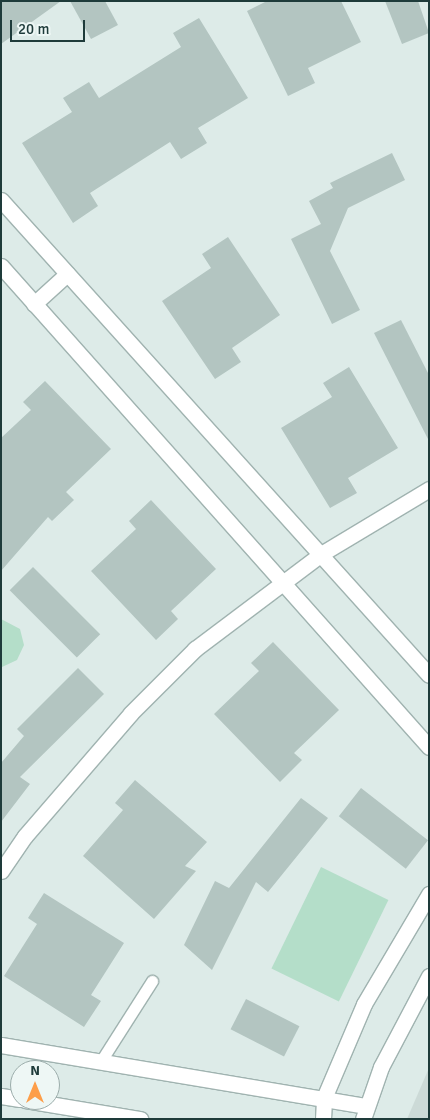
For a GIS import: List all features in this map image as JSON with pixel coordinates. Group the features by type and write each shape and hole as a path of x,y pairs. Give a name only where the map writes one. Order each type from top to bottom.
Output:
{"street":[{"path":"1,200 429,675"},
{"path":"1,266 282,584 429,746"},
{"path":"34,304 66,274"},
{"path":"1,870 26,836 131,713 195,649 321,554 429,489"},
{"path":"323,1119 324,1098 364,1004 429,894"},
{"path":"1,1045 324,1098 364,1113 429,976"},
{"path":"60,1106 140,1119"}],"lane":[{"path":"101,1061 152,981"}],"shaded area":[{"path":"429,1068 429,1119 407,1119"}],"green space":[{"path":"1,619 20,629 24,645 17,660 2,667"},
{"path":"321,867 388,900 339,1001 271,969"}],"building":[{"path":"1,1 61,1 1,44"},
{"path":"70,1 105,1 118,25 91,39"},
{"path":"267,1 341,1 361,42 308,68 315,83 288,96 247,11"},
{"path":"385,1 418,1 429,33 402,44"},
{"path":"199,18 248,98 198,128 207,143 181,159 170,142 90,193 98,206 73,223 22,143 72,112 63,98 89,82 99,98 181,47 173,33"},
{"path":"392,153 405,180 348,208 330,251 360,310 332,324 291,239 321,224 309,201 333,188 330,183"},
{"path":"228,237 280,315 232,348 241,362 215,379 162,301 211,268 202,254"},
{"path":"401,320 429,375 429,441 374,333"},
{"path":"349,367 398,448 348,478 357,493 330,508 281,428 332,397 323,383"},
{"path":"45,381 111,449 66,492 74,500 52,521 48,517 1,571 1,438 31,410 23,402"},
{"path":"151,500 216,569 171,611 178,619 156,640 91,571 136,529 129,521"},
{"path":"33,567 100,634 77,658 10,590"},
{"path":"273,642 339,710 294,753 302,760 280,782 214,714 259,671 251,663"},
{"path":"78,668 104,694 20,777 30,784 1,822 1,763 24,736 17,729"},
{"path":"135,780 207,842 185,866 196,871 154,919 83,856 123,810 115,803"},
{"path":"361,788 428,840 406,869 339,816"},
{"path":"301,798 328,818 268,892 256,882 212,970 184,945 215,881 229,888"},
{"path":"44,893 124,943 91,995 101,1001 84,1027 4,976 37,924 28,918"},
{"path":"246,999 299,1026 284,1057 231,1029"}]}
